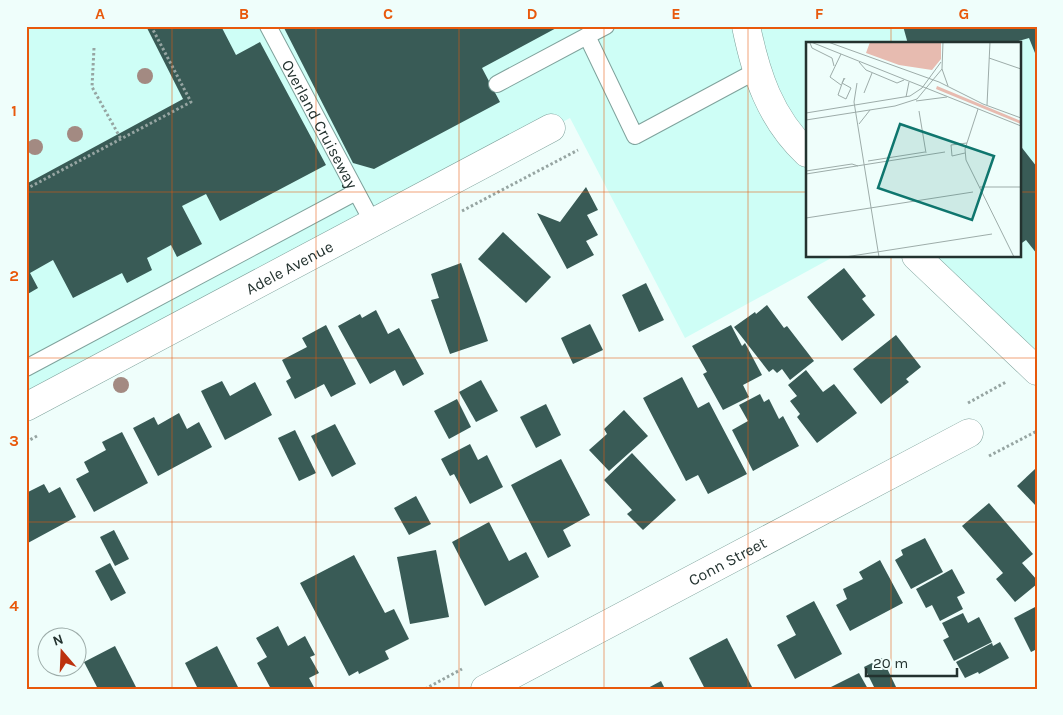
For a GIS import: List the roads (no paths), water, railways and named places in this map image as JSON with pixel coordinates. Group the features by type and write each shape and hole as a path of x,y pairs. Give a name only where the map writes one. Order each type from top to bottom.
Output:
{"street":[{"path":"746,26 756,71 764,92 788,132 806,152"},
{"name":"Adele Avenue","path":"26,407 551,128"},
{"path":"918,258 1031,359"},
{"name":"Conn Street","path":"484,689 969,433"}],"lane":[{"name":"Overland Cruiseway","path":"268,26 373,223"},
{"path":"496,84 606,26"},
{"path":"587,36 635,136 756,71"},
{"path":"26,368 356,192"}]}
